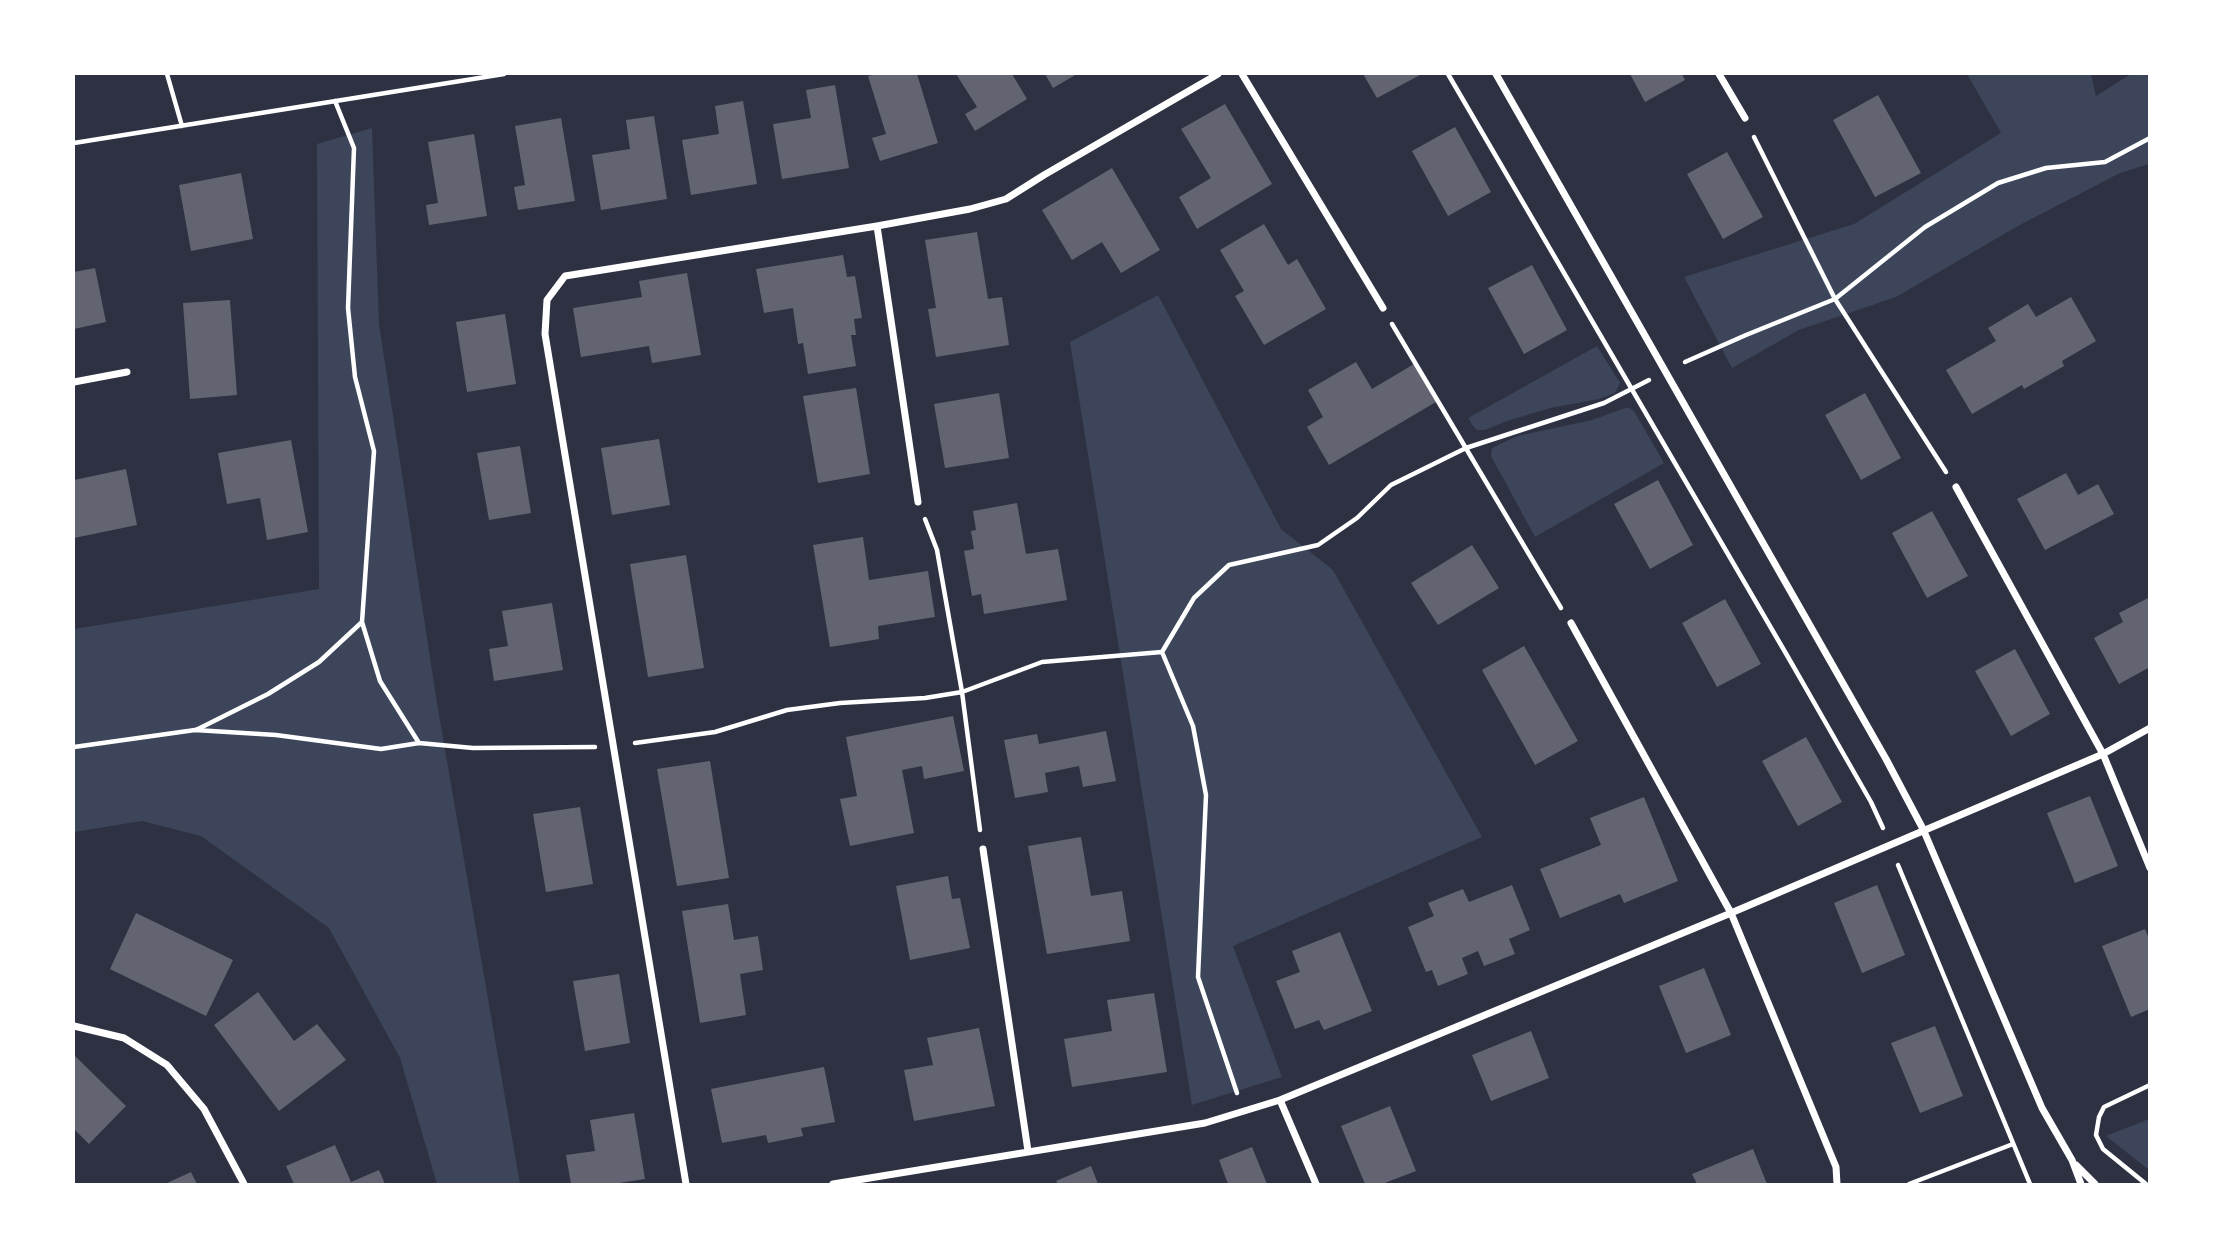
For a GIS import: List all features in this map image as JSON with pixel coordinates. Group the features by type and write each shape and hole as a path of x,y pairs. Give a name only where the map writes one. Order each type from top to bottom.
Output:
{"street":[{"path":"686,1185 545,334 547,300 565,276 877,226 970,209 1006,199 1218,74"},
{"path":"1242,74 1382,308"},
{"path":"1496,74 1886,759 1923,829 2042,1108 2072,1160 2081,1185"},
{"path":"1719,74 1745,118"},
{"path":"877,226 918,502"},
{"path":"74,382 127,372"},
{"path":"1956,487 2102,754 2150,868"},
{"path":"1570,623 1731,913 1836,1167 1837,1185"},
{"path":"833,1185 1205,1123 1280,1100 1731,913 1889,843 2102,754 2150,728"},
{"path":"983,849 1028,1151"},
{"path":"74,1026 124,1038 167,1065 204,1109 244,1185"},
{"path":"1280,1100 1316,1185"},
{"path":"2072,1160 2095,1185"}],"path":[{"path":"167,74 182,126"},
{"path":"74,143 504,74"},
{"path":"1448,74 1871,802 2030,1185"},
{"path":"335,102 354,148 348,308 355,377 374,451 362,622 380,681 419,743"},
{"path":"1745,118 1835,299 1956,487"},
{"path":"1382,308 1570,623"},
{"path":"918,502 937,550 962,692 983,849"},
{"path":"195,730 268,694 318,662 362,622"},
{"path":"74,747 195,730 276,735 381,749 419,743 473,748 613,746 715,733 787,710 840,703 925,698 962,692 1042,662 1161,652 1193,726 1206,795 1198,977 1243,1110"},
{"path":"2146,1185 2103,1149 2096,1135 2104,1107 2150,1085"},
{"path":"1909,1185 2013,1144"}],"shaded area":[{"path":"1967,74 2091,74 2096,96 2131,74 2149,74 2149,164 2120,173 2018,226 1896,297 1799,330 1732,368 1684,277 1854,224 2001,133"},
{"path":"372,128 379,324 437,703 520,1184 437,1184 400,1058 329,928 201,836 142,821 74,832 74,629 319,589 317,144"},
{"path":"1158,295 1281,529 1333,570 1482,837 1233,946 1282,1077 1192,1105 1070,342"},
{"path":"1597,346 1620,383 1615,393 1599,399 1550,408 1485,430 1477,430 1468,418"},
{"path":"1625,408 1634,411 1664,463 1535,537 1491,456 1492,448 1517,436 1592,420"},
{"path":"2149,1119 2149,1170 2106,1136"}],"building":[{"path":"917,74 938,143 880,161 872,138 886,134 868,76"},
{"path":"956,74 1012,74 1027,99 975,131 965,114 977,107"},
{"path":"1045,74 1077,74 1053,88"},
{"path":"1363,74 1422,74 1377,98"},
{"path":"1630,74 1682,74 1685,80 1645,102"},
{"path":"835,85 849,168 782,179 773,124 811,118 806,90"},
{"path":"1878,95 1921,173 1875,197 1833,120"},
{"path":"743,101 757,184 691,195 682,140 719,134 715,106"},
{"path":"1225,104 1272,184 1197,229 1179,197 1211,178 1181,129"},
{"path":"654,116 667,199 601,210 592,155 630,149 626,120"},
{"path":"561,118 575,201 518,210 514,187 525,185 515,126"},
{"path":"1455,127 1491,192 1448,216 1412,151"},
{"path":"474,134 487,216 429,225 426,205 438,203 428,142"},
{"path":"1727,152 1763,217 1723,239 1687,174"},
{"path":"1112,168 1160,250 1121,273 1102,242 1072,260 1042,210"},
{"path":"241,173 253,239 191,251 179,185"},
{"path":"1264,224 1288,265 1297,259 1326,309 1264,345 1235,296 1244,291 1220,250"},
{"path":"977,232 988,299 1002,297 1009,345 936,357 928,309 936,308 925,240"},
{"path":"843,255 847,277 855,276 862,318 854,319 856,335 851,335 856,366 808,374 803,343 798,344 793,308 764,313 756,269"},
{"path":"1532,265 1567,330 1524,354 1488,288"},
{"path":"95,268 106,322 74,329 74,272"},
{"path":"687,273 701,355 652,363 649,346 581,357 573,308 642,297 639,281"},
{"path":"2071,297 2096,341 2062,361 2064,366 2024,389 2022,385 1972,414 1946,370 1996,341 1988,328 2028,304 2036,317"},
{"path":"230,300 237,395 190,399 183,303"},
{"path":"505,314 516,384 467,392 456,322"},
{"path":"1356,362 1372,389 1414,364 1436,402 1329,465 1307,427 1323,417 1308,390"},
{"path":"856,388 870,474 818,483 803,396"},
{"path":"999,393 1009,458 945,468 934,404"},
{"path":"1865,393 1901,458 1861,480 1825,415"},
{"path":"659,439 670,505 612,515 601,448"},
{"path":"291,440 308,532 267,540 260,498 227,504 218,453"},
{"path":"520,446 531,513 489,520 477,453"},
{"path":"126,469 137,525 74,538 74,480"},
{"path":"2066,473 2078,495 2098,484 2114,514 2045,550 2017,499"},
{"path":"1658,480 1693,545 1650,569 1614,504"},
{"path":"1017,503 1026,554 1058,549 1067,600 984,614 981,594 972,596 964,551 974,549 971,531 976,530 973,511"},
{"path":"1932,511 1968,576 1927,598 1892,533"},
{"path":"863,537 869,580 928,571 935,617 878,626 879,639 830,647 813,545"},
{"path":"1472,545 1499,588 1438,625 1411,583"},
{"path":"686,555 704,668 648,677 630,564"},
{"path":"2150,597 2150,667 2119,684 2094,638 2123,622 2119,613"},
{"path":"1725,599 1761,664 1717,687 1682,623"},
{"path":"552,603 563,670 494,681 489,649 508,646 502,611"},
{"path":"1524,646 1578,741 1535,765 1482,670"},
{"path":"2015,649 2050,714 2011,736 1975,671"},
{"path":"953,716 964,771 924,779 922,766 902,770 914,833 850,846 840,799 857,796 846,737"},
{"path":"1106,731 1116,781 1083,787 1079,766 1045,773 1048,792 1015,798 1004,740 1037,734 1039,744"},
{"path":"1806,737 1842,802 1798,826 1762,761"},
{"path":"710,761 729,878 677,886 657,769"},
{"path":"2090,796 2118,866 2075,883 2047,813"},
{"path":"1644,797 1678,881 1624,903 1620,894 1560,918 1540,869 1601,845 1590,818"},
{"path":"580,807 593,884 546,892 533,814"},
{"path":"1081,837 1091,896 1122,891 1130,941 1047,954 1028,846"},
{"path":"948,876 952,899 960,898 970,948 910,960 896,886"},
{"path":"1512,885 1530,930 1509,939 1515,954 1484,966 1478,951 1462,958 1468,974 1438,986 1432,970 1426,972 1408,927 1434,916 1428,903 1463,889 1469,902"},
{"path":"1877,885 1905,955 1862,973 1834,903"},
{"path":"728,904 734,940 758,936 763,970 740,974 746,1015 700,1023 682,911"},
{"path":"136,913 233,960 206,1016 110,969"},
{"path":"2145,929 2150,941 2150,1009 2131,1017 2102,946"},
{"path":"1340,932 1372,1011 1324,1030 1319,1020 1295,1029 1276,981 1300,972 1292,951"},
{"path":"1704,968 1731,1035 1686,1053 1659,986"},
{"path":"619,974 630,1043 585,1051 573,981"},
{"path":"258,992 294,1041 317,1024 346,1060 279,1111 214,1025"},
{"path":"1154,993 1167,1072 1072,1087 1064,1039 1112,1031 1107,1000"},
{"path":"1935,1026 1963,1096 1920,1113 1891,1043"},
{"path":"979,1028 995,1106 914,1121 904,1070 933,1065 927,1038"},
{"path":"1531,1031 1549,1078 1491,1101 1472,1055"},
{"path":"74,1055 126,1106 89,1144 74,1129"},
{"path":"824,1067 835,1122 801,1128 803,1136 768,1143 766,1135 722,1143 711,1089"},
{"path":"1390,1106 1416,1171 1382,1184 1365,1184 1341,1126"},
{"path":"634,1113 645,1179 613,1184 571,1184 566,1155 595,1151 590,1120"},
{"path":"335,1145 351,1182 379,1170 385,1184 294,1184 286,1166"},
{"path":"1252,1147 1267,1184 1228,1184 1219,1160"},
{"path":"1753,1149 1767,1184 1697,1184 1692,1174"},
{"path":"1091,1166 1098,1184 1058,1184 1056,1181"},
{"path":"191,1172 197,1184 165,1184"}]}
